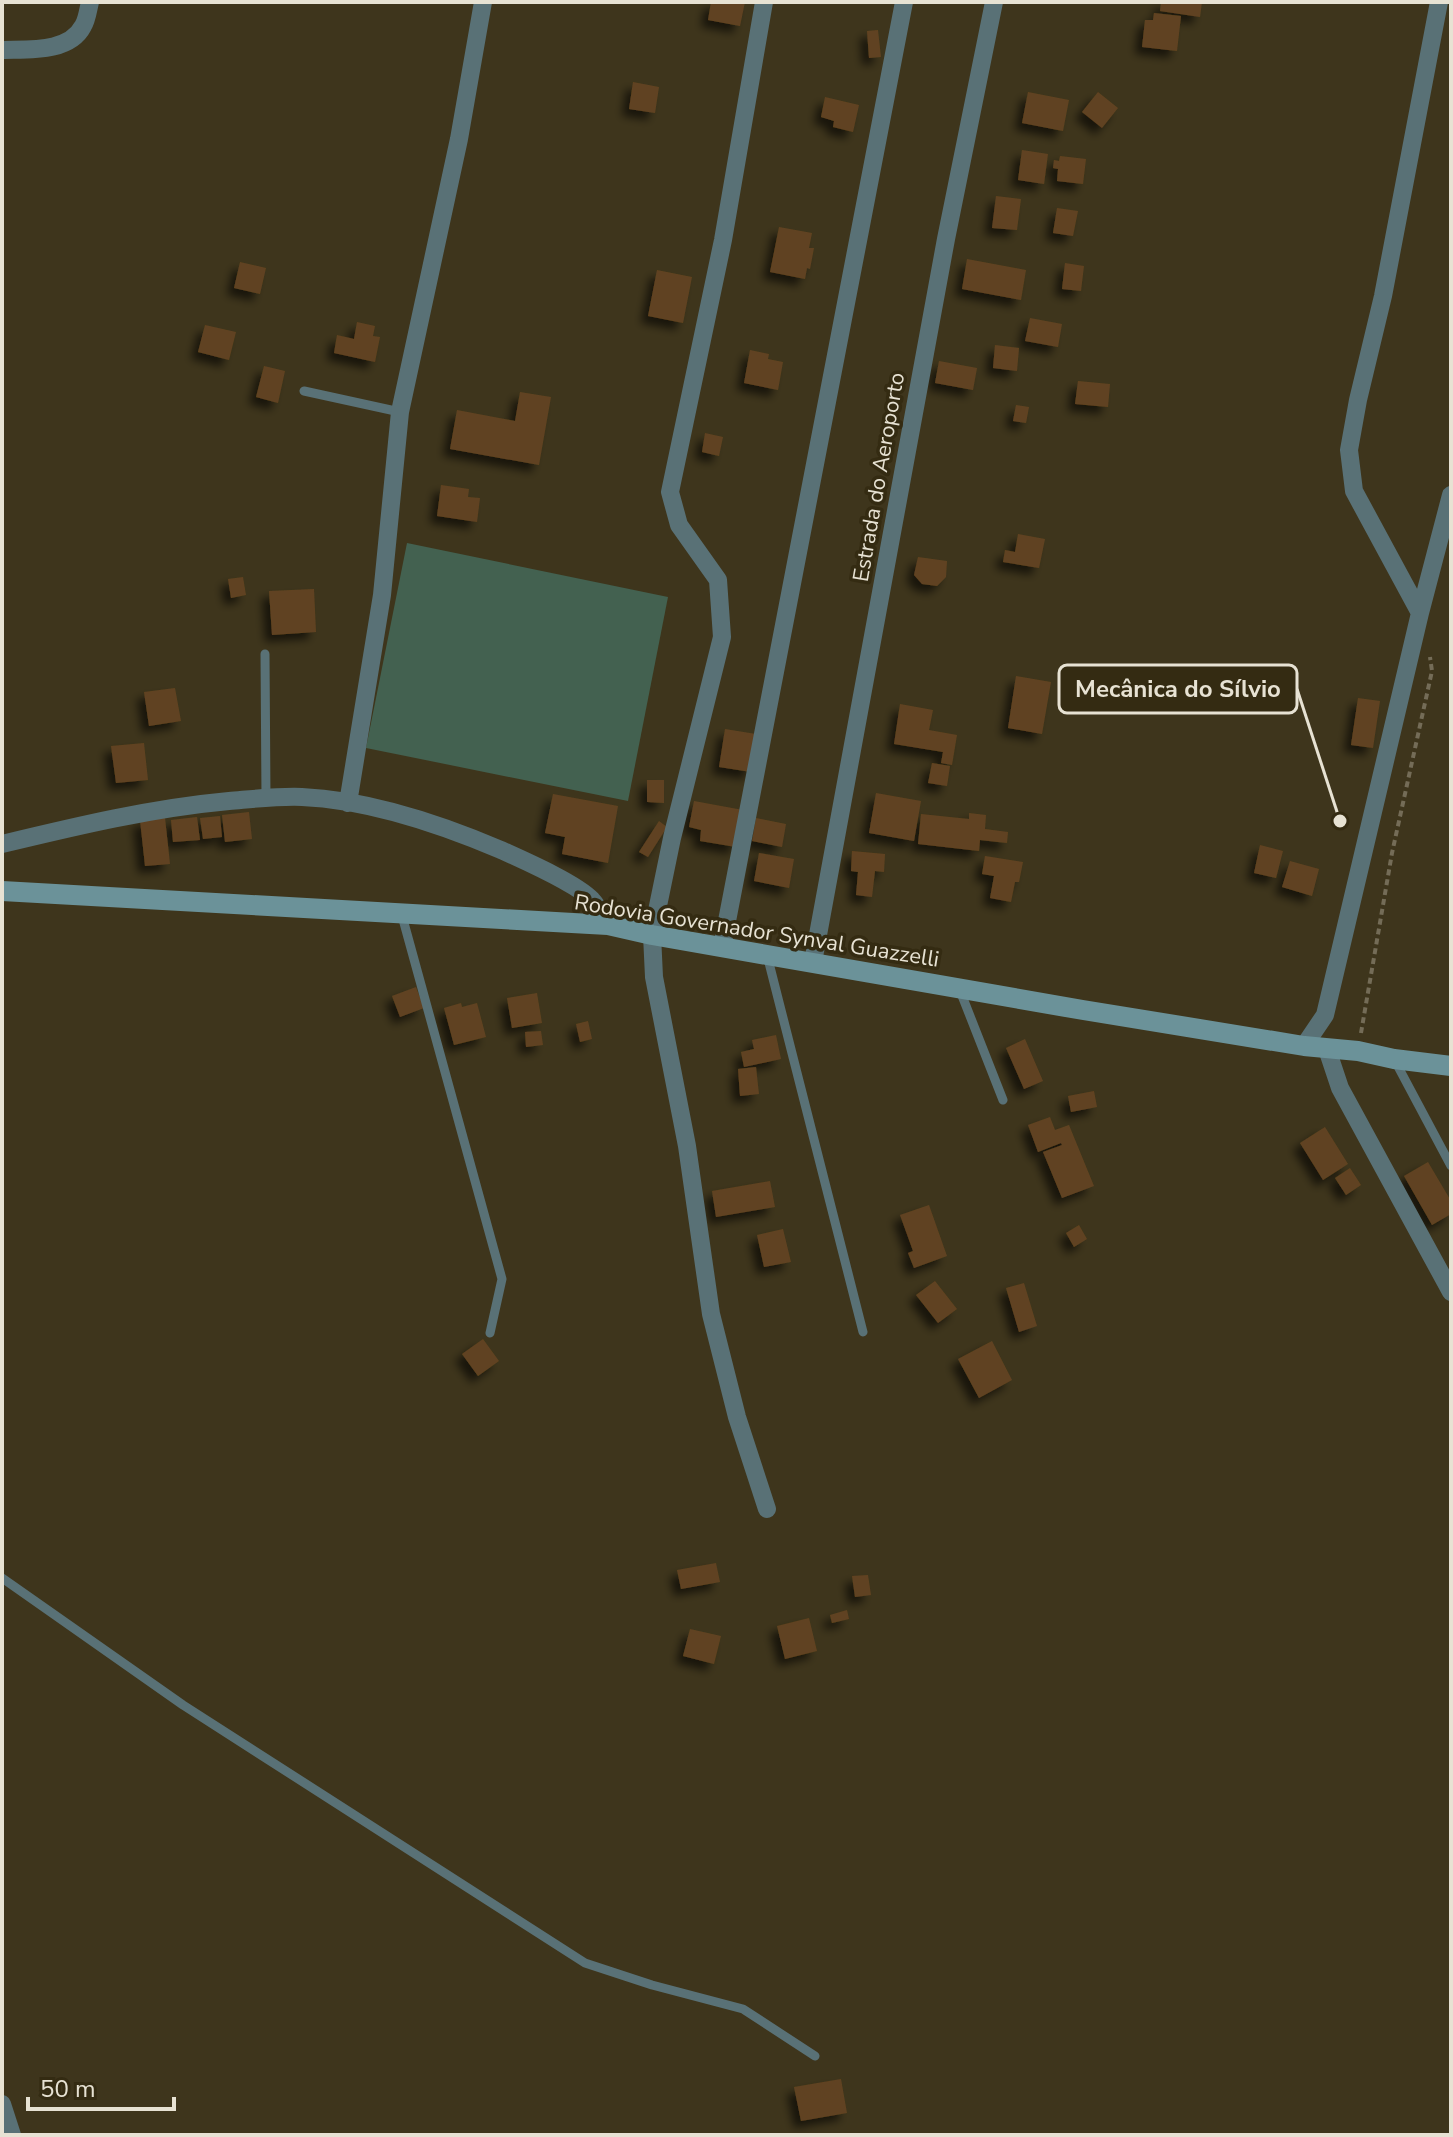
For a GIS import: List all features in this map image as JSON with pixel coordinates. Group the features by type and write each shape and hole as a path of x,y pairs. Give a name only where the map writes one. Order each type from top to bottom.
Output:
{"main road":[{"name":"Rodovia Governador Synval Guazzelli","path":"2,891 608,925 1083,1010 1451,1066"}],"street":[{"path":"2,50 53,47 73,40 84,26 90,2"},
{"path":"348,803 382,595 400,412 459,139 483,2"},
{"path":"764,2 723,240 670,492 679,525 718,580 722,637 672,838 652,935 654,977 687,1146 711,1314 737,1417 767,1509"},
{"path":"722,947 904,2"},
{"name":"Estrada do Aeroporto","path":"813,962 943,254 994,2"},
{"path":"1420,613 1354,491 1349,450 1383,296 1439,2"},
{"path":"1304,1046 1325,1015 1451,495"},
{"path":"2,844 181,805 303,797 348,803 460,832 521,859 592,899 608,925"},
{"path":"1327,1049 1340,1088 1451,1292"},
{"path":"2,2104 12,2135"}],"lane":[{"path":"304,391 400,412"},
{"path":"265,654 266,798"},
{"path":"401,912 502,1279 490,1333"},
{"path":"767,954 863,1332"},
{"path":"959,988 1003,1100"},
{"path":"1394,1059 1451,1166"},
{"path":"2,1578 183,1705 585,1963 743,2009 815,2056"}],"path":[{"path":"1358,1051 1392,853 1432,671 1429,655"}],"green space":[{"path":"407,543 668,597 628,801 366,748"}],"building":[{"path":"711,2 745,2 740,26 708,20"},
{"path":"1161,2 1202,2 1200,17 1160,11"},
{"path":"1154,13 1181,16 1177,51 1142,47 1145,20 1153,20"},
{"path":"878,30 881,57 869,58 867,31"},
{"path":"633,82 659,87 655,113 629,109"},
{"path":"1028,92 1069,100 1063,131 1022,123"},
{"path":"1098,92 1118,108 1102,128 1082,112"},
{"path":"825,97 859,105 853,132 833,127 834,121 821,117"},
{"path":"1022,150 1048,154 1044,184 1018,180"},
{"path":"1060,156 1086,159 1083,184 1057,181 1058,169 1053,168 1054,160 1059,161"},
{"path":"996,196 1021,199 1017,230 992,228"},
{"path":"1057,208 1078,211 1073,236 1053,233"},
{"path":"779,227 812,233 809,248 814,248 805,279 770,272"},
{"path":"967,259 1026,270 1021,300 962,289"},
{"path":"240,262 266,268 260,294 234,288"},
{"path":"1065,263 1084,266 1081,291 1062,289"},
{"path":"657,270 692,277 683,323 648,316"},
{"path":"1030,318 1062,324 1058,347 1025,341"},
{"path":"357,322 375,326 373,336 380,337 375,362 334,353 337,335 354,339"},
{"path":"205,325 236,332 229,360 198,352"},
{"path":"995,345 1019,348 1017,371 993,368"},
{"path":"750,350 769,354 768,359 783,362 778,390 744,383"},
{"path":"939,361 977,368 973,390 935,383"},
{"path":"264,366 285,371 278,403 256,397"},
{"path":"1078,381 1110,384 1108,407 1075,404"},
{"path":"520,392 551,397 539,465 450,449 457,410 515,421"},
{"path":"1016,405 1029,407 1026,423 1013,421"},
{"path":"705,433 723,437 719,456 702,452"},
{"path":"441,485 469,489 468,497 480,498 477,522 437,516"},
{"path":"1018,534 1045,539 1039,568 1003,562 1005,550 1015,552"},
{"path":"918,557 947,561 946,577 937,586 922,584 914,575"},
{"path":"243,577 246,595 231,598 228,579"},
{"path":"314,589 316,632 272,635 269,591"},
{"path":"1016,676 1051,682 1042,734 1008,728"},
{"path":"175,688 181,721 149,726 144,692"},
{"path":"1358,698 1380,701 1373,748 1351,745"},
{"path":"900,704 933,710 929,730 957,735 952,765 941,763 943,752 894,744"},
{"path":"725,729 756,734 751,772 719,767"},
{"path":"144,743 148,780 116,783 111,746"},
{"path":"932,763 950,766 947,786 928,783"},
{"path":"647,780 664,780 664,803 647,802"},
{"path":"876,793 921,801 914,841 869,833"},
{"path":"553,794 618,806 608,863 562,854 565,837 545,833"},
{"path":"694,801 743,810 736,847 700,841 701,830 689,827"},
{"path":"249,812 252,839 225,842 222,815"},
{"path":"969,813 986,815 985,829 1008,832 1007,843 980,840 979,851 918,844 921,814 969,819"},
{"path":"220,816 222,837 203,839 200,818"},
{"path":"197,817 200,840 173,842 171,820"},
{"path":"165,818 170,864 145,866 140,820"},
{"path":"756,818 786,824 782,847 752,841"},
{"path":"659,821 667,827 648,857 639,852"},
{"path":"1260,845 1283,851 1276,878 1254,873"},
{"path":"852,851 885,854 884,872 875,871 872,897 856,895 858,872 851,871"},
{"path":"759,853 794,859 789,888 754,881"},
{"path":"985,856 1023,862 1011,902 990,898 994,876 982,874"},
{"path":"1290,861 1319,869 1312,896 1282,887"},
{"path":"416,987 424,1008 400,1017 392,996"},
{"path":"537,993 542,1023 512,1028 507,998"},
{"path":"461,1003 462,1007 477,1003 486,1037 454,1045 444,1008"},
{"path":"588,1021 592,1039 580,1042 576,1024"},
{"path":"541,1031 543,1045 526,1047 525,1032"},
{"path":"776,1035 781,1059 744,1067 741,1052 754,1049 752,1040"},
{"path":"1025,1039 1043,1081 1024,1089 1006,1048"},
{"path":"756,1067 759,1094 740,1096 738,1069"},
{"path":"1094,1091 1097,1107 1071,1112 1068,1096"},
{"path":"1050,1117 1055,1130 1069,1125 1094,1186 1062,1198 1043,1152 1062,1145 1038,1152 1028,1125"},
{"path":"1325,1127 1348,1164 1323,1180 1300,1143"},
{"path":"1428,1162 1451,1201 1451,1214 1432,1225 1404,1176"},
{"path":"1350,1168 1361,1185 1346,1195 1335,1178"},
{"path":"770,1181 775,1207 716,1217 712,1191"},
{"path":"929,1205 947,1256 914,1268 908,1253 913,1251 900,1215"},
{"path":"1079,1225 1087,1239 1074,1247 1066,1233"},
{"path":"783,1229 791,1262 764,1267 757,1235"},
{"path":"935,1281 957,1309 938,1323 916,1295"},
{"path":"1024,1283 1037,1326 1019,1332 1006,1288"},
{"path":"483,1339 499,1361 478,1376 462,1354"},
{"path":"992,1341 1012,1380 979,1398 958,1359"},
{"path":"716,1563 720,1582 681,1589 677,1570"},
{"path":"868,1575 871,1595 855,1597 852,1576"},
{"path":"847,1610 849,1619 832,1623 830,1615"},
{"path":"809,1618 817,1651 785,1659 777,1626"},
{"path":"690,1629 721,1636 714,1664 683,1656"},
{"path":"841,2079 847,2113 801,2121 794,2087"}],"place":[{"name":"Mecânica do Sílvio","path":"1340,821"}]}
